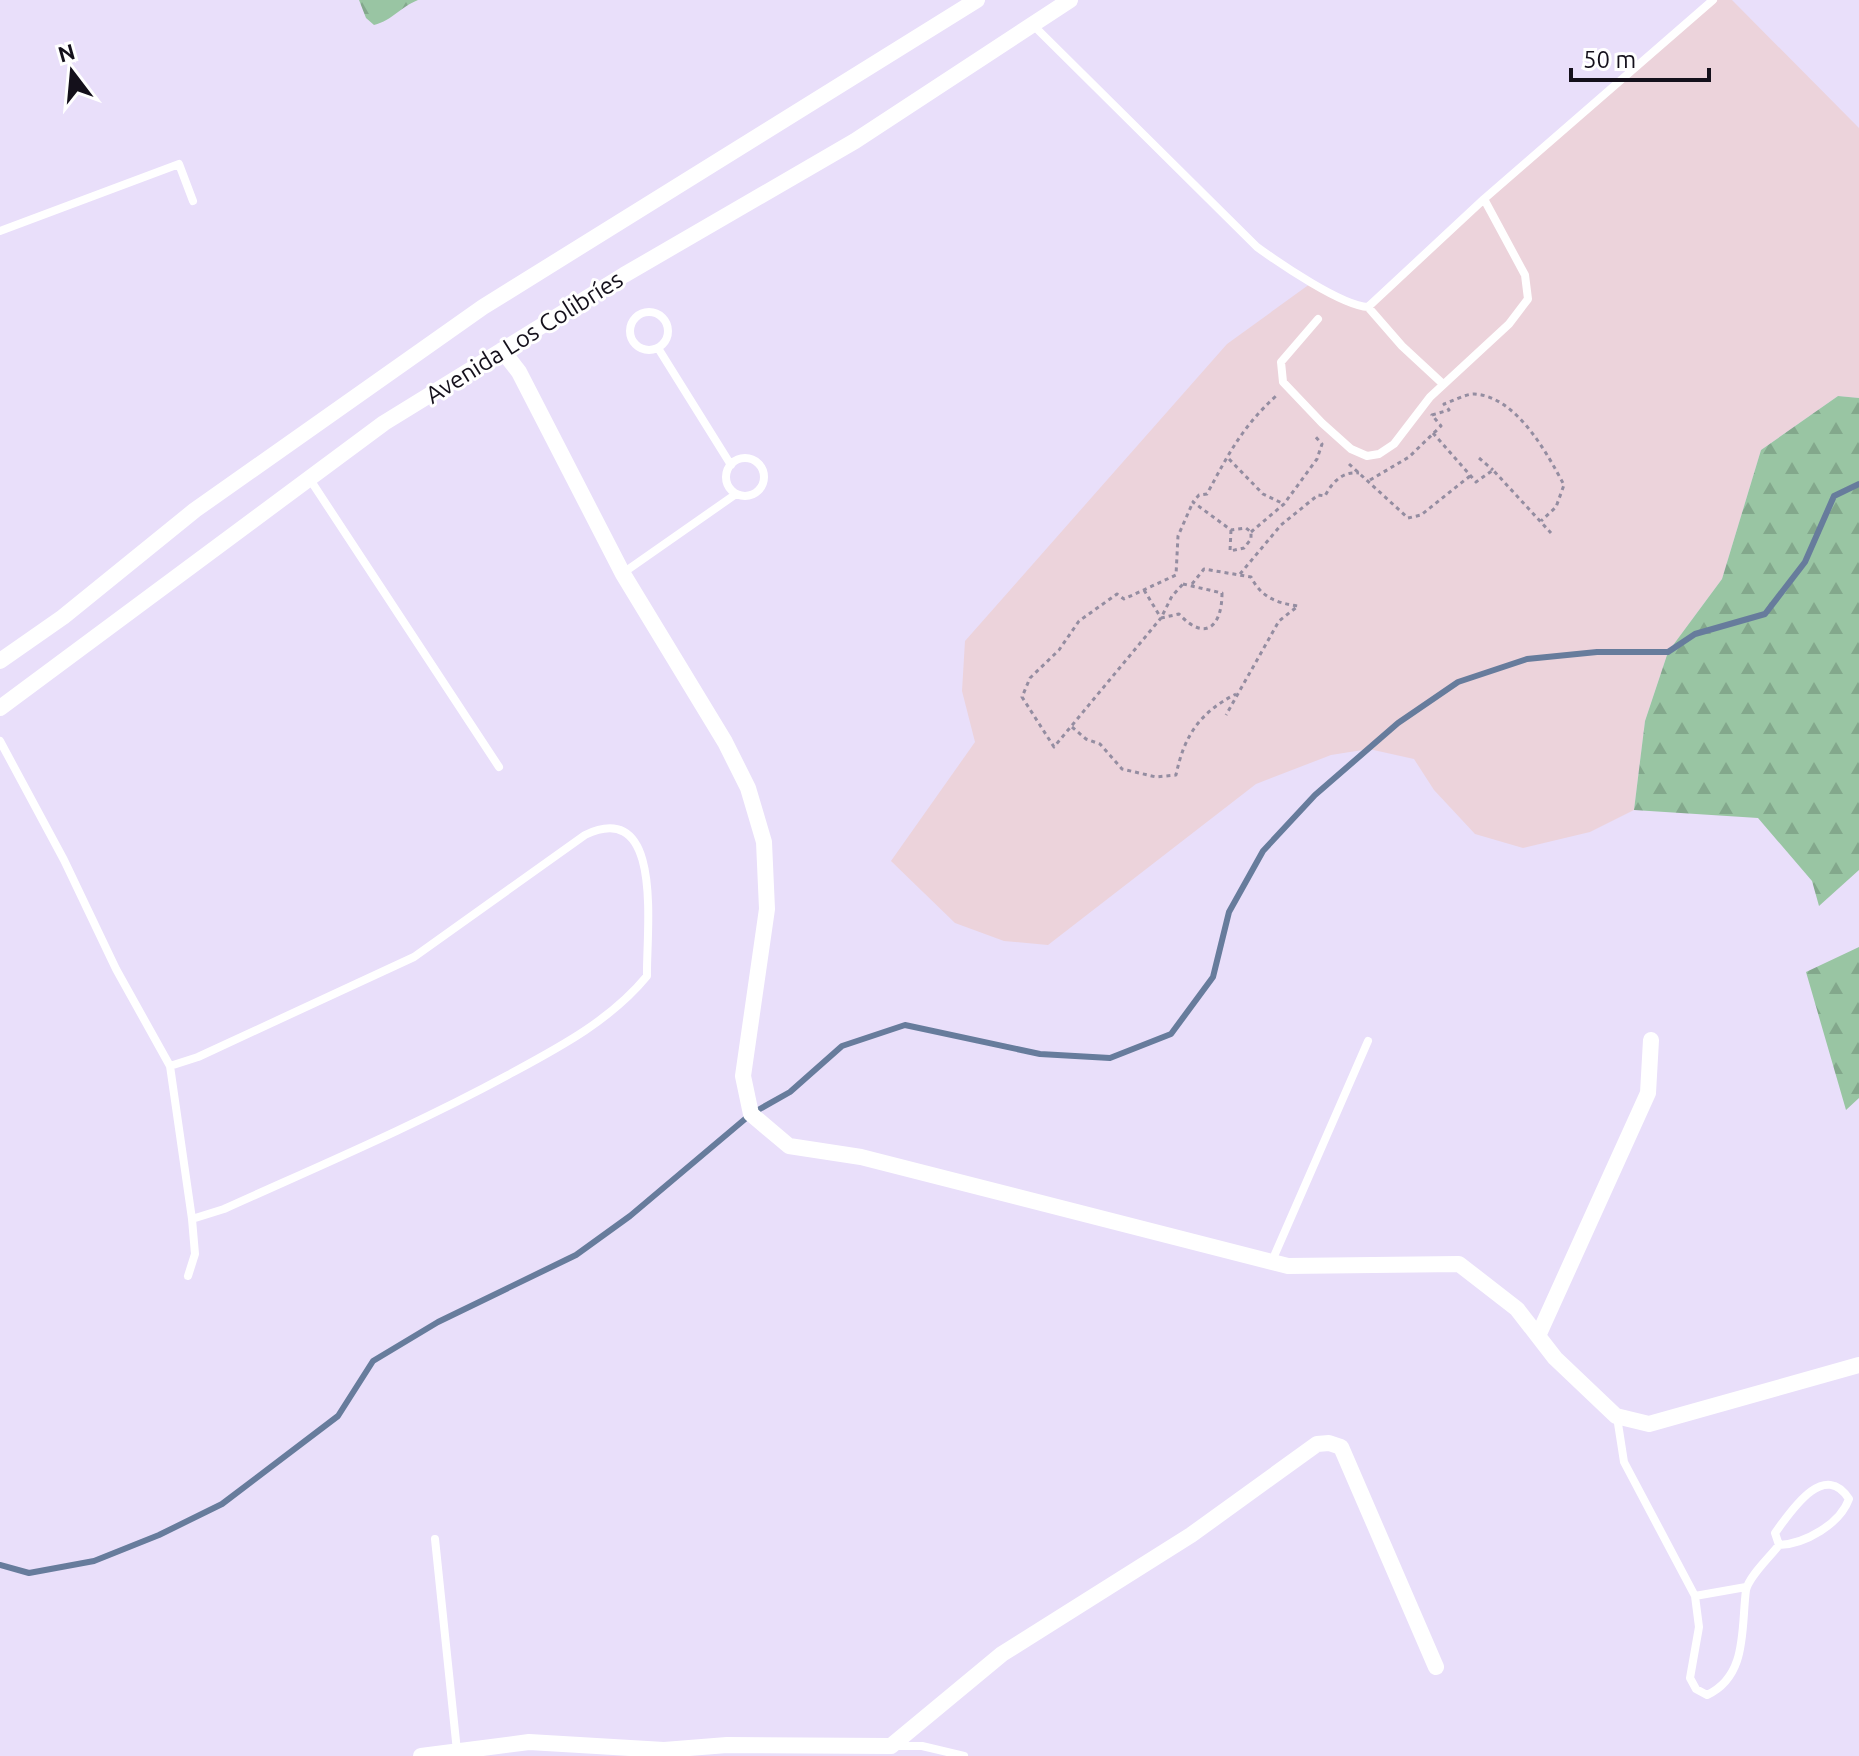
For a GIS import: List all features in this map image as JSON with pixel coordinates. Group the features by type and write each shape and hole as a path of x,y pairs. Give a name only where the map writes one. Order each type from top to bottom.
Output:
{"street":[{"name":"Avenida Los Colibríes","path":"0,661 63,617 195,510 483,307 977,0"},
{"name":"Avenida Los Colibríes","path":"0,708 384,423 855,141 1070,0"},
{"path":"502,350 519,372 623,574 725,742 748,788 764,842 767,909 743,1076 751,1114 789,1146 861,1157 1272,1262 1331,1267 1397,1262 1459,1264 1517,1309 1555,1358 1616,1416 1649,1424 1859,1365"},
{"path":"1538,1336 1648,1093 1651,1040"},
{"path":"421,1756 457,1751 495,1751 529,1742 664,1750 727,1745 891,1746 1002,1654 1191,1535 1317,1444 1329,1443 1341,1447 1436,1667"}],"lane":[{"path":"1368,307 1484,199 1713,0"},
{"path":"1032,23 1257,247 1287,269 1349,303 1368,307 1402,346 1443,384"},
{"path":"0,231 179,164 193,201"},
{"path":"1318,319 1281,362 1283,382 1351,449 1367,456 1394,444 1443,384 1509,324 1528,299 1525,275 1484,199"},
{"path":"644,313 652,313 665,321 667,336 658,348 643,349 632,338 632,323 644,313"},
{"path":"658,348 731,465 727,483 736,494 749,496 756,493 764,474 751,459 731,465"},
{"path":"309,478 499,767"},
{"path":"623,574 736,494"},
{"path":"0,741 64,860 116,969 170,1066 192,1219 195,1254 188,1276"},
{"path":"170,1066 198,1057 414,957 599,828 620,827 636,839 645,862 647,976 630,997 595,1025 448,1107 224,1209 192,1219"},
{"path":"1272,1262 1368,1041"},
{"path":"1616,1416 1624,1462 1695,1596 1699,1627 1690,1678 1696,1689 1707,1695 1719,1690 1731,1676 1747,1617 1746,1587 1779,1545 1795,1544 1844,1512 1849,1499 1843,1489 1830,1484 1817,1486 1805,1495 1775,1533 1779,1545"},
{"path":"435,1539 457,1751"},
{"path":"1695,1596 1746,1587"},
{"path":"891,1746 922,1746 964,1756"}],"path":[{"path":"1470,476 1421,515 1408,518 1381,495 1370,480 1409,457 1441,426 1432,415 1449,410 1444,404 1474,394 1507,405 1517,420 1541,442 1564,485 1556,507 1541,521"},
{"path":"1161,618 1179,614 1192,628 1204,630 1216,624 1222,611 1222,593 1214,593 1200,585 1183,584 1161,618 1054,747 1022,697 1030,678 1059,650 1073,628 1096,607 1117,594 1124,599 1176,575 1178,536 1193,502 1199,495 1207,494 1229,459 1233,443 1250,418 1277,395"},
{"path":"1231,530 1230,551 1244,548 1251,539 1251,532 1284,504 1317,459 1322,444 1308,424"},
{"path":"1433,433 1476,482 1493,470"},
{"path":"1479,458 1551,533"},
{"path":"1229,459 1263,494 1284,504"},
{"path":"1240,574 1281,525 1318,495 1325,496 1331,483 1350,472 1361,473"},
{"path":"1193,502 1231,530"},
{"path":"1231,530 1238,527 1251,532"},
{"path":"1192,584 1204,569 1240,574 1251,577 1259,593 1282,604 1298,606 1279,621 1269,644 1226,715"},
{"path":"1144,590 1161,618"},
{"path":"1072,727 1086,739 1100,744 1122,769 1156,777 1176,775 1186,738 1199,720 1214,705 1236,694"}],"shaded area":[{"path":"1713,0 1732,0 1859,128 1859,398 1838,396 1761,450 1722,579 1668,652 1645,721 1634,810 1590,832 1523,848 1475,834 1434,790 1414,759 1369,749 1331,755 1256,784 1048,945 1004,941 955,923 891,861 975,742 962,691 965,641 1227,344 1314,281 1333,293 1368,307 1484,199"}],"green space":[{"path":"359,0 418,0 374,25 366,18"},
{"path":"1838,396 1859,398 1859,870 1819,906 1812,881 1758,818 1634,810 1645,721 1668,652 1722,579 1761,450"},
{"path":"1859,947 1859,1098 1846,1110 1806,972"}],"waterway":[{"path":"0,1565 29,1573 94,1561 159,1535 222,1504 338,1416 373,1361 438,1322 576,1255 630,1216 751,1114 790,1092 842,1046 905,1025 1040,1054 1110,1058 1171,1034 1213,977 1229,912 1263,851 1315,795 1398,723 1458,682 1527,659 1597,652 1668,652 1695,634 1765,614 1805,562 1834,496 1859,484"}]}
